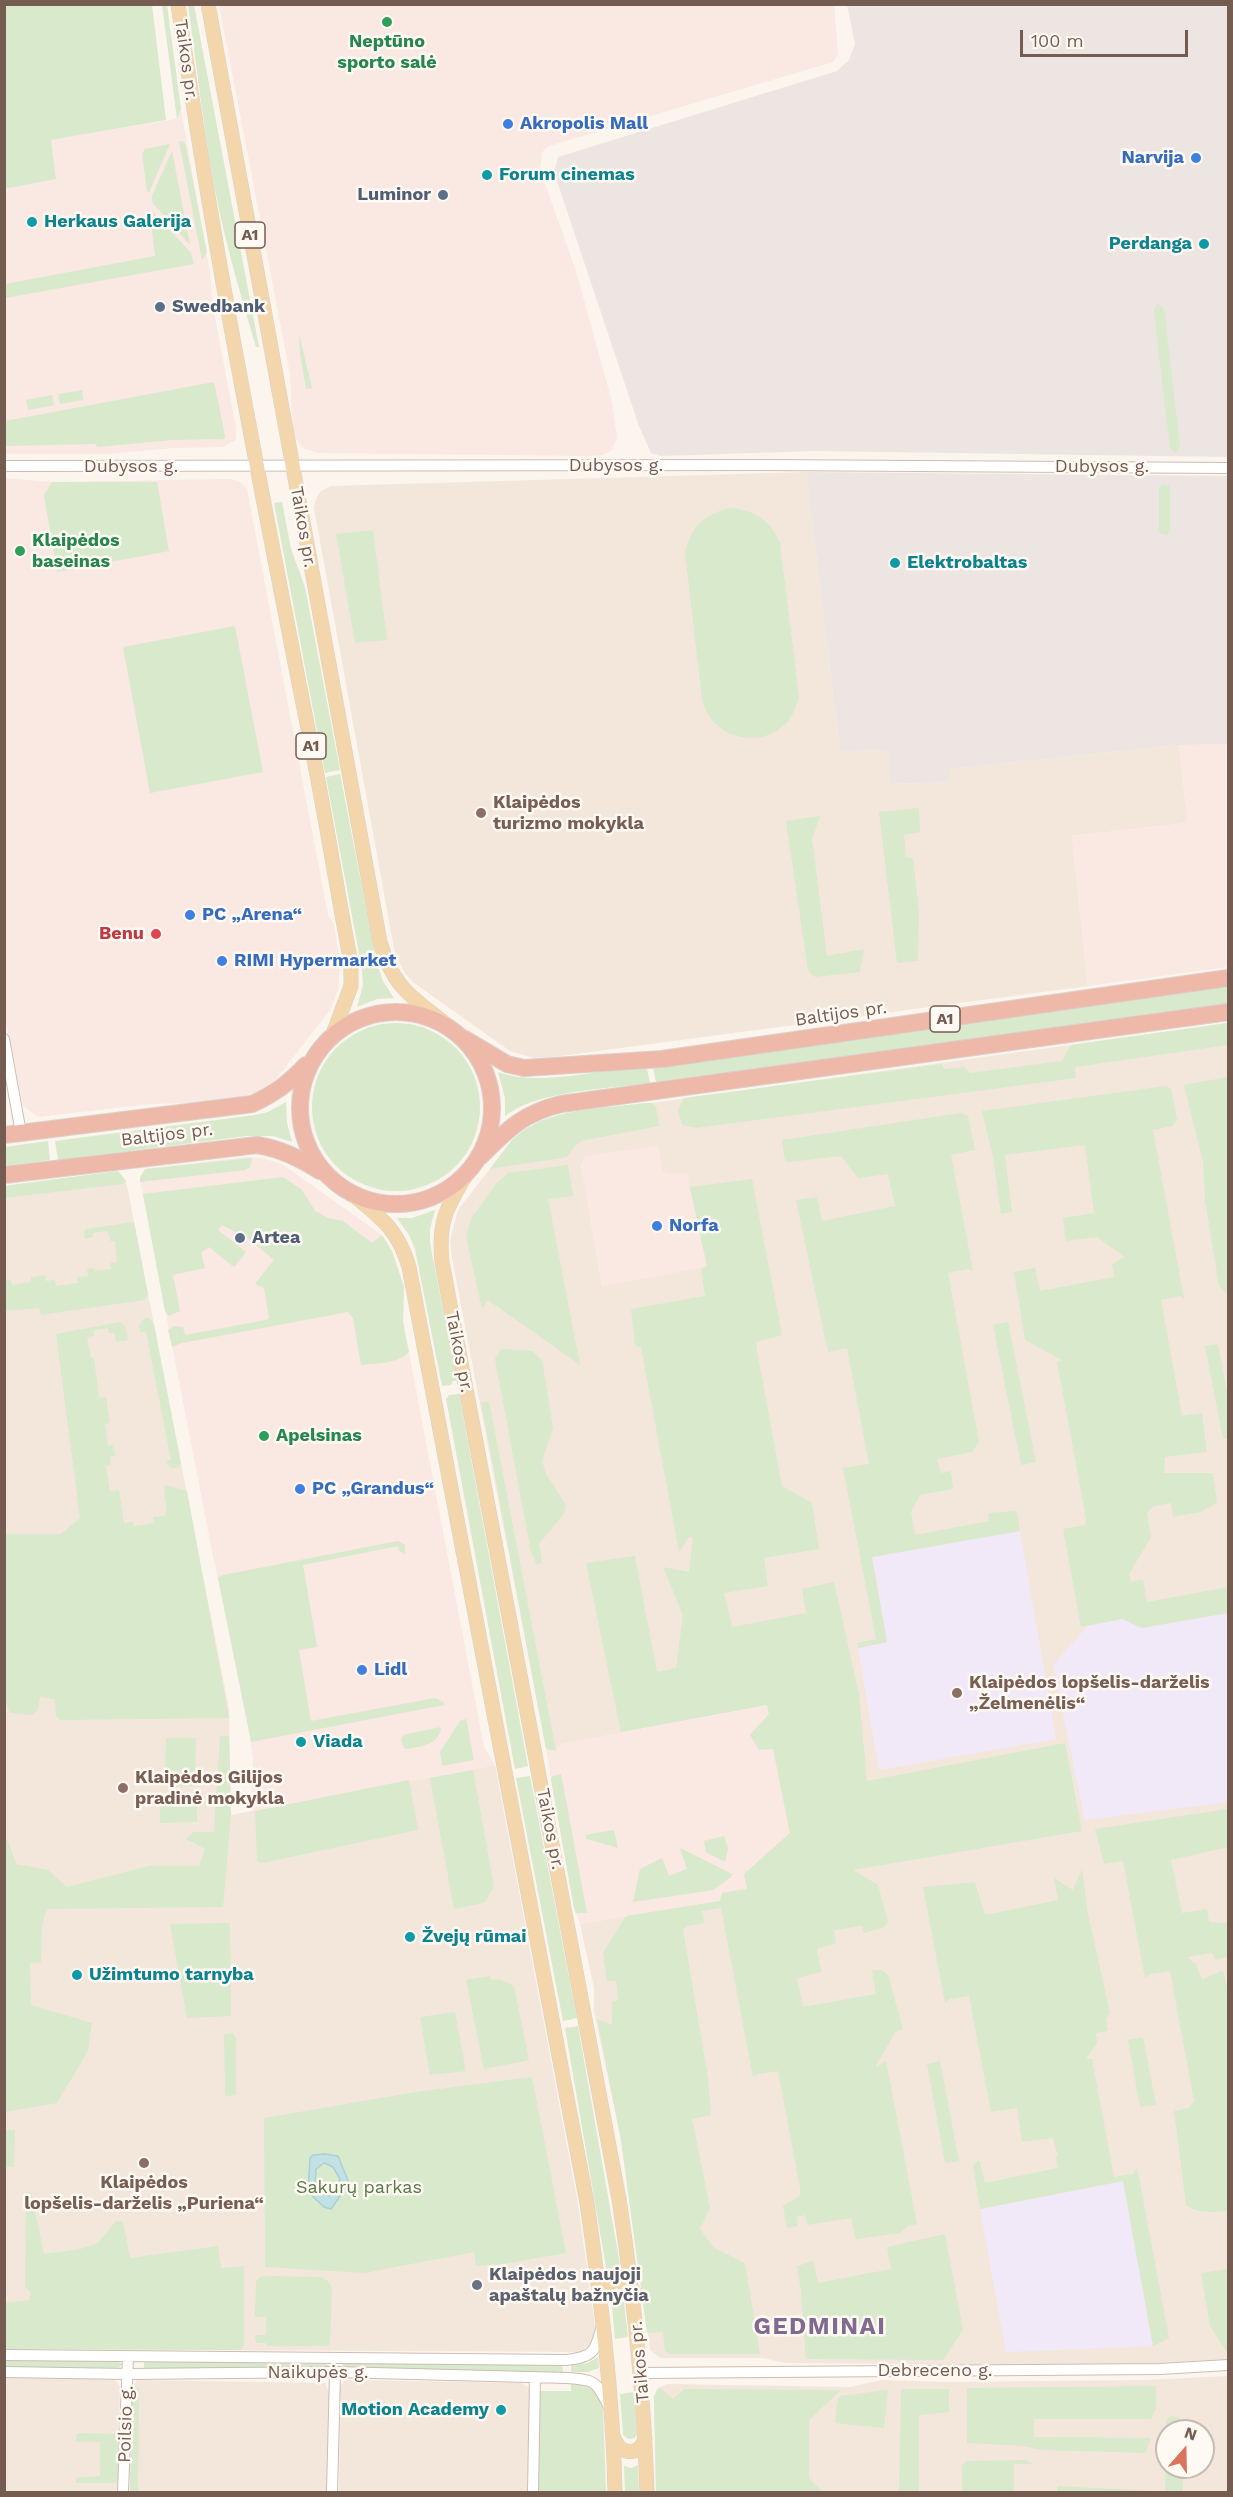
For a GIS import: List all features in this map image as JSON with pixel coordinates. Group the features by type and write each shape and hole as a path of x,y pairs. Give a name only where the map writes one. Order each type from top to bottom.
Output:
{"highway":[{"name":"Baltijos pr.","path":"465,1039 507,1064 524,1068 640,1061 1228,978"},
{"name":"A1","path":"480,1157 488,1138 492,1102 489,1083 480,1059 465,1039 447,1025 424,1015 392,1011 376,1013 353,1021 333,1034 314,1056 306,1072 299,1109 301,1127 316,1162 328,1176 352,1194 378,1203 412,1203 444,1192 466,1175 480,1157 512,1125 529,1114 561,1104 1228,1012"},
{"name":"Baltijos pr.","path":"13,1134 252,1104 274,1094 290,1083 314,1056"},
{"name":"Baltijos pr.","path":"4,1175 257,1145 277,1148 298,1157 328,1176"}],"main road":[{"name":"Taikos pr.","path":"178,4 203,173 279,593 317,776 351,963 351,986 333,1034"},
{"name":"Taikos pr.","path":"208,4 380,942 390,972 396,981 406,993 447,1025"},
{"name":"Taikos pr.","path":"466,1175 447,1206 442,1223 442,1262 589,2032 634,2292 642,2373 647,2493"},
{"name":"Taikos pr.","path":"352,1194 393,1230 400,1240 409,1267 571,2117 604,2317 614,2438 615,2493"},
{"path":"600,2294 603,2287 616,2280 630,2285 634,2292"},
{"path":"614,2438 622,2451 630,2453 643,2445 645,2437"}],"street":[{"name":"Dubysos g.","path":"4,466 1228,468"},
{"path":"4,1039 13,1134"},
{"name":"Naikupės g.","path":"4,2355 566,2360 582,2358 595,2350 604,2317"},
{"name":"Poilsio g.","path":"123,2493 128,2356"},
{"name":"Debreceno g.","path":"642,2373 1138,2370 1228,2365"},
{"name":"Naikupės g.","path":"4,2372 128,2374 335,2372 591,2380 599,2386 612,2413"},
{"path":"332,2493 335,2372"},
{"path":"533,2493 535,2377"}],"shaded area":[{"path":"219,5 834,5 838,53 833,62 549,146 542,152 540,170 576,271 612,402 617,438 611,451 593,456 318,453 303,448 293,435 290,374"},
{"path":"847,5 1228,5 1228,457 815,451 661,456 651,453 639,426 554,172 558,157 837,71 849,60 855,44"},
{"path":"181,109 210,272 213,307 236,428 236,440 223,447 174,448 106,454 5,454 5,189 56,179 50,140 176,119"},
{"path":"806,472 840,751 889,750 892,784 949,782 949,769 1179,745 1188,823 1072,836 1088,986 553,1057 534,1058 510,1051 414,983 405,973 395,954 314,508 316,499 321,491 331,486"},
{"path":"806,472 1228,476 1228,744 1179,745 949,769 949,782 891,784 889,750 840,751"},
{"path":"4,478 52,482 231,479 240,482 247,489 328,915 334,924 340,965 338,990 330,1010 276,1079 257,1092 236,1098 193,1103 150,1104 38,1117 23,1106 4,1014"},
{"path":"1228,744 1228,967 1088,986 1072,836 1188,823 1179,745"},
{"path":"1228,1023 1228,2359 1145,2364 785,2363 763,2358 660,2358 650,2350 621,2140 594,2011 594,1988 580,1924 626,1916 767,1705 562,1744 556,1751 546,1749 450,1241 458,1210 512,1140 539,1121 569,1113","holes":["657,1146 662,1170 667,1174 602,1286 581,1164"]},
{"path":"657,1146 662,1170 667,1174 687,1173 707,1267 602,1286 582,1160 585,1156"},
{"path":"246,1157 262,1158 282,1164 382,1235 392,1251 404,1287 403,1322 484,1747 495,1765 252,1811 253,1759 247,1716 213,1556 140,1180 145,1169"},
{"path":"118,1171 126,1181 229,1709 231,1815 495,1765 578,2204 595,2326 594,2337 590,2345 581,2352 5,2349 4,1186"},
{"name":"Klaipėdos lopšelis-darželis „Želmenėlis“","path":"1020,1531 1056,1739 879,1770 858,1648 887,1642 872,1557"},
{"path":"1228,1613 1228,1802 1085,1820 1053,1665 1089,1625 1122,1619 1142,1628"},
{"path":"768,1705 790,1834 747,1889 722,1893 721,1901 580,1924 574,1908 546,1749 556,1751 562,1744"},
{"path":"1123,2181 1153,2346 1006,2352 980,2209"},
{"path":"1228,2376 1228,2492 656,2492 654,2396 657,2389 667,2384 850,2387 882,2380 946,2382 1145,2380"},
{"path":"4,2377 113,2378 118,2383 120,2387 118,2492 5,2492"},
{"path":"137,2380 325,2383 329,2393 328,2492 130,2492 132,2387"},
{"path":"345,2380 521,2383 528,2387 530,2390 527,2492 339,2492 340,2387"}],"green space":[{"path":"5,4 152,5 166,120 51,140 56,179 5,189"},
{"path":"162,5 167,5 181,109 177,119"},
{"path":"188,5 194,5 259,347 256,347 251,330 220,214 206,136"},
{"path":"179,141 184,142 186,147 207,252 202,260"},
{"path":"170,144 149,192 142,154 145,149"},
{"path":"172,151 190,245 152,202 152,196"},
{"path":"152,211 191,253 194,264 5,298 5,284 155,256 150,214"},
{"path":"1158,304 1164,309 1180,446 1175,453 1170,448 1154,312"},
{"path":"299,334 312,388 306,389"},
{"path":"214,382 224,439 172,440 97,447 96,444 5,446 5,421"},
{"path":"82,390 83,400 60,404 58,394"},
{"path":"52,395 54,405 28,410 26,400"},
{"path":"52,482 157,482 169,551 57,572 44,495"},
{"path":"1162,484 1169,486 1170,489 1170,529 1167,535 1160,533 1159,529 1159,489"},
{"path":"282,502 291,549 305,587 340,770 325,773 274,503"},
{"path":"730,508 747,511 766,522 780,543 799,696 792,715 784,725 774,732 752,738 741,737 720,727 705,709 685,552 691,535 700,522"},
{"path":"373,530 387,640 355,643 336,534"},
{"path":"235,626 263,772 150,793 123,647"},
{"path":"340,774 377,964 383,981 394,998 377,999 357,1007 363,985 362,969 326,777"},
{"path":"919,808 920,832 904,835 906,857 913,858 919,912 918,961 897,963 879,812"},
{"path":"820,816 812,839 827,956 864,949 860,972 815,977 808,971 786,821"},
{"path":"1228,985 1228,1004 656,1082 652,1063"},
{"path":"396,1023 428,1030 455,1048 473,1075 480,1107 473,1139 455,1166 428,1184 396,1191 364,1184 337,1166 319,1139 312,1107 319,1075 337,1048 364,1030"},
{"path":"1228,1023 1228,1045 1075,1067 1076,1078 696,1128 682,1125 678,1111 684,1098 942,1064 944,1069 964,1067 970,1073 1062,1061 1071,1045"},
{"path":"646,1064 650,1083 555,1096 519,1107 505,1116 505,1098 498,1072 514,1076 551,1078"},
{"path":"1228,1077 1228,1294 1219,1286 1205,1200 1203,1161 1184,1085"},
{"path":"1166,1086 1171,1089 1177,1120 1172,1126 1153,1130 1184,1299 1180,1296 1161,1300 1182,1416 1202,1413 1207,1452 1165,1457 1164,1473 1213,1473 1217,1503 1200,1512 1173,1517 1171,1503 1154,1506 1147,1513 1151,1537 1129,1574 1131,1582 1143,1579 1147,1602 1228,1587 1228,1613 1142,1628 1122,1619 1081,1627 1063,1529 1085,1525 1086,1518 1057,1362 1062,1360 1025,1340 1014,1272 1035,1268 1040,1291 1114,1277 1112,1264 1125,1257 1097,1237 1066,1241 1063,1218 1094,1213 1085,1145 1005,1155 1012,1212 1001,1214 993,1157 982,1111"},
{"path":"286,1102 287,1123 292,1142 273,1136 247,1136 58,1160 55,1141 255,1115 268,1112"},
{"path":"652,1103 656,1107 659,1126 581,1141 567,1157 490,1169 513,1139 542,1121 575,1111"},
{"path":"961,1113 968,1116 975,1150 951,1155 973,1271 967,1269 948,1273 979,1442 972,1452 937,1459 941,1473 951,1471 953,1489 920,1495 911,1512 915,1535 989,1521 988,1513 1017,1511 1020,1531 872,1557 887,1642 858,1648 857,1643 876,1639 843,1468 869,1464 847,1348 828,1352 796,1200 817,1197 822,1221 895,1206 888,1174 858,1178 841,1156 789,1162 785,1160 782,1140"},
{"path":"48,1141 50,1160 5,1166 5,1147"},
{"path":"252,1158 250,1167 245,1170 140,1182 145,1169"},
{"path":"568,1165 573,1196 548,1199 580,1365 488,1300 482,1309 466,1236 472,1217 496,1184 508,1173"},
{"path":"118,1171 126,1181 123,1184 5,1198 5,1186"},
{"path":"283,1177 302,1190 315,1211 328,1218 343,1221 372,1243 382,1235 392,1251 404,1287 403,1322 409,1352 404,1356 386,1362 361,1365 353,1318 348,1312 182,1343 172,1347 168,1330 174,1326 183,1327 185,1335 269,1318 264,1288 255,1284 274,1260 249,1239 222,1225 218,1230 246,1252 234,1267 209,1247 201,1253 205,1268 173,1275 180,1311 169,1316 165,1311 143,1194"},
{"path":"752,1179 782,1335 756,1342 757,1351 782,1486 812,1503 819,1549 764,1558 768,1586 724,1593 732,1627 806,1613 802,1589 834,1582 859,1695 867,1781 1065,1743 1082,1831 853,1870 878,1885 888,1922 884,1927 864,1933 862,1926 834,1930 836,1943 817,1949 821,1972 797,1978 803,2007 876,1994 872,1970 882,1970 888,1975 903,2029 895,2032 875,2068 886,2061 917,2224 908,2226 900,2233 856,2239 851,2218 807,2225 805,2215 797,2217 798,2226 787,2228 783,2206 800,2196 800,2188 778,2071 753,2077 721,1908 702,1911 704,1923 683,1929 708,2078 711,2115 692,2119 710,2208 700,2229 713,2247 745,2263 760,2354 669,2354 665,2352 663,2332 647,2333 621,2140 597,2019 612,2025 612,2002 618,2000 616,1981 607,1981 603,1953 626,1916 720,1901 722,1893 747,1889 744,1874 790,1833 773,1749 759,1750 750,1735 769,1714 767,1705 621,1732 586,1563 635,1556 657,1672 676,1668 683,1615 663,1567 689,1572 693,1538 689,1537 679,1552 641,1347 635,1346 631,1309 705,1296 701,1268 707,1266 690,1187"},
{"path":"435,1210 430,1229 430,1243 457,1381 453,1381 451,1385 442,1386 415,1249 409,1235 397,1218 412,1218"},
{"path":"134,1222 148,1294 144,1300 41,1315 39,1308 5,1311 5,1280 11,1280 12,1285 31,1282 31,1277 45,1275 46,1281 55,1280 56,1286 78,1283 77,1277 88,1276 87,1269 94,1268 95,1271 111,1269 110,1263 117,1262 115,1241 110,1241 108,1231 93,1233 93,1237 85,1239 84,1231"},
{"path":"149,1318 154,1325 181,1463 178,1468 170,1468 166,1461 171,1460 146,1332 140,1332 139,1326 143,1319"},
{"path":"120,1322 125,1326 128,1340 116,1342 114,1333 109,1333 108,1328 94,1330 94,1336 87,1337 91,1358 94,1358 99,1398 106,1397 110,1423 105,1424 108,1445 113,1445 115,1456 110,1457 111,1465 106,1466 110,1491 119,1490 124,1523 133,1522 134,1526 154,1523 153,1517 164,1516 165,1485 187,1491 229,1718 60,1720 56,1716 55,1699 40,1697 38,1710 32,1715 10,1713 4,1699 5,1534 61,1534 80,1518 56,1334"},
{"path":"1008,1322 1036,1462 1021,1465 993,1325"},
{"path":"1218,1344 1228,1397 1228,1438 1223,1439 1205,1346"},
{"path":"501,1349 532,1351 542,1360 553,1428 542,1461 546,1474 566,1505 565,1512 539,1544 542,1562 537,1565 531,1552 495,1359"},
{"path":"459,1394 528,1766 515,1769 446,1399 449,1395"},
{"path":"489,1401 556,1751 546,1749 481,1402"},
{"path":"398,1541 405,1545 405,1554 399,1551 398,1546 303,1565 317,1647 299,1650 311,1721 435,1698 444,1702 444,1705 251,1742 218,1578 223,1575"},
{"path":"466,1719 474,1760 442,1766 440,1752 460,1721"},
{"path":"441,1727 437,1738 429,1744 404,1748 401,1739 403,1735"},
{"path":"220,1736 229,1736 231,1815 223,1907 47,1909 42,1924 41,1962 30,1963 31,2005 92,2023 88,2051 57,2103 5,2112 5,1839 8,1841 16,1864 48,1870 67,1887 149,1866 199,1866 205,1849 186,1839 193,1832 214,1832"},
{"path":"166,1738 196,1738 195,1786 165,1786"},
{"path":"473,1770 494,1887 484,1903 454,1909 430,1778"},
{"path":"561,1774 587,1913 576,1913 574,1908 551,1780 551,1777"},
{"path":"530,1776 577,2018 563,2021 516,1778"},
{"path":"409,1780 418,1830 262,1863 257,1861 255,1811"},
{"path":"160,1800 197,1800 197,1822 160,1823"},
{"path":"1228,1809 1228,1847 1171,1860 1182,1913 1207,1909 1209,1922 1228,1923 1228,1956 1216,1960 1212,1953 1187,1957 1196,1964 1202,1980 1223,1970 1228,1992 1228,2211 1206,2212 1186,2205 1174,2111 1189,2108 1194,2101 1170,1971 1150,1974 1145,1978 1123,1861 1104,1864 1095,1829"},
{"path":"614,1830 618,1848 587,1839 585,1835"},
{"path":"724,1836 728,1849 725,1862 706,1852 704,1841"},
{"path":"680,1848 732,1874 731,1877 713,1890 633,1902 640,1869 662,1858 669,1876 687,1869"},
{"path":"1082,1869 1088,1914 1110,2013 1106,2019 1108,2031 1096,2033 1097,2043 1086,2059 1092,2059 1114,2177 1133,2174 1137,2167 1169,2338 1153,2346 1123,2181 980,2209 973,2165 979,2160 985,2183 1058,2168 1056,2157 1058,2156 1053,2138 1022,2142 1017,2108 991,2112 969,1996 950,1999 945,2003 923,1887 975,1882 985,1915 1058,1900 1054,1878 1073,1890"},
{"path":"230,1923 231,2016 187,2018 170,1924"},
{"path":"490,1976 491,1980 499,1979 514,1986 529,2060 484,2069 466,1980"},
{"path":"455,2012 466,2071 430,2075 420,2017"},
{"path":"578,2026 621,2270 607,2273 565,2028"},
{"path":"233,2033 236,2038 236,2095 225,2096 224,2034"},
{"path":"1143,2037 1156,2105 1140,2107 1128,2040"},
{"path":"940,2061 959,2161 945,2163 927,2064"},
{"name":"Sakurų parkas","path":"532,2077 566,2253 503,2264 476,2266 474,2252 364,2273 265,2267 264,2118 416,2092"},
{"path":"5,2130 15,2130 14,2167 5,2167"},
{"path":"31,2192 44,2254 80,2249 98,2243 116,2221 123,2222 130,2258 218,2246 221,2268 244,2266 244,2347 240,2350 5,2349 5,2303 29,2300 31,2293 25,2286 26,2193"},
{"path":"945,2234 963,2330 943,2360 806,2359 797,2266 813,2261 818,2283 891,2269 887,2247"},
{"path":"1228,2269 1227,2352 1210,2326 1201,2273"},
{"path":"261,2277 322,2277 328,2281 332,2289 330,2344 328,2346 267,2346 266,2343 256,2343 255,2335 266,2335 266,2317 255,2317 256,2281"},
{"path":"617,2292 623,2295 628,2337 615,2339 611,2296"},
{"path":"598,2357 599,2368 588,2372 571,2372 571,2365 588,2363"},
{"path":"5,2360 117,2361 122,2364 119,2368 5,2367"},
{"path":"144,2361 325,2364 330,2366 323,2370 144,2368"},
{"path":"344,2363 562,2365 563,2372 350,2370 341,2368"},
{"path":"571,2384 583,2386 596,2393 603,2408 606,2492 536,2492 538,2391 571,2391"},
{"path":"1156,2386 1156,2408 1151,2419 1034,2419 1034,2437 1151,2438 1145,2453 1042,2450 1023,2446 967,2443 967,2388"},
{"path":"132,2387 139,2388 138,2492 130,2492"},
{"path":"659,2387 673,2399 685,2389 841,2390 809,2420 809,2478 823,2492 656,2492 654,2396"},
{"path":"901,2389 949,2389 949,2412 919,2415 919,2492 899,2492"},
{"path":"888,2390 884,2428 835,2423 840,2396"},
{"path":"634,2392 637,2434 635,2438 628,2439 623,2435 620,2394"},
{"path":"1171,2416 1183,2419 1167,2419"},
{"path":"79,2433 119,2434 119,2480 115,2483 76,2483 76,2478 100,2476 100,2442 76,2442 76,2435"},
{"path":"1026,2460 1034,2464 1014,2464 1014,2492 962,2492 962,2466 966,2461"},
{"path":"638,2465 639,2492 625,2492 624,2466 631,2468"},
{"path":"1165,2479 1183,2479 1183,2492 1165,2492"},
{"path":"1057,2486 1154,2491 1154,2492 1057,2492"}],"water":[{"path":"313,2155 338,2156 349,2183 331,2209 324,2207 308,2192 310,2158","holes":["324,2163 333,2167 340,2179 337,2189 329,2196 319,2193 315,2186 316,2169"]}],"place":[{"name":"Neptūno sporto salė","path":"387,22"},
{"name":"Akropolis Mall","path":"508,124"},
{"name":"Narvija","path":"1196,158"},
{"name":"Forum cinemas","path":"487,175"},
{"name":"Luminor","path":"443,195"},
{"name":"Herkaus Galerija","path":"32,222"},
{"name":"Perdanga","path":"1204,244"},
{"name":"Swedbank","path":"160,307"},
{"name":"Klaipėdos baseinas","path":"20,551"},
{"name":"Elektrobaltas","path":"895,563"},
{"name":"Klaipėdos turizmo mokykla","path":"481,813"},
{"name":"PC „Arena“","path":"190,915"},
{"name":"Benu","path":"156,934"},
{"name":"RIMI Hypermarket","path":"222,961"},
{"name":"Norfa","path":"657,1226"},
{"name":"Artea","path":"240,1238"},
{"name":"Apelsinas","path":"264,1436"},
{"name":"PC „Grandus“","path":"300,1489"},
{"name":"Lidl","path":"362,1670"},
{"name":"Klaipėdos lopšelis-darželis „Želmenėlis“","path":"957,1693"},
{"name":"Viada","path":"301,1742"},
{"name":"Klaipėdos Gilijos pradinė mokykla","path":"123,1788"},
{"name":"Žvejų rūmai","path":"410,1937"},
{"name":"Užimtumo tarnyba","path":"77,1975"},
{"name":"Klaipėdos lopšelis-darželis „Puriena“","path":"144,2163"},
{"name":"Klaipėdos naujoji apaštalų bažnyčia","path":"477,2285"},
{"name":"Motion Academy","path":"501,2410"}],"district":[{"name":"GEDMINAI","path":"820,2327"}]}
